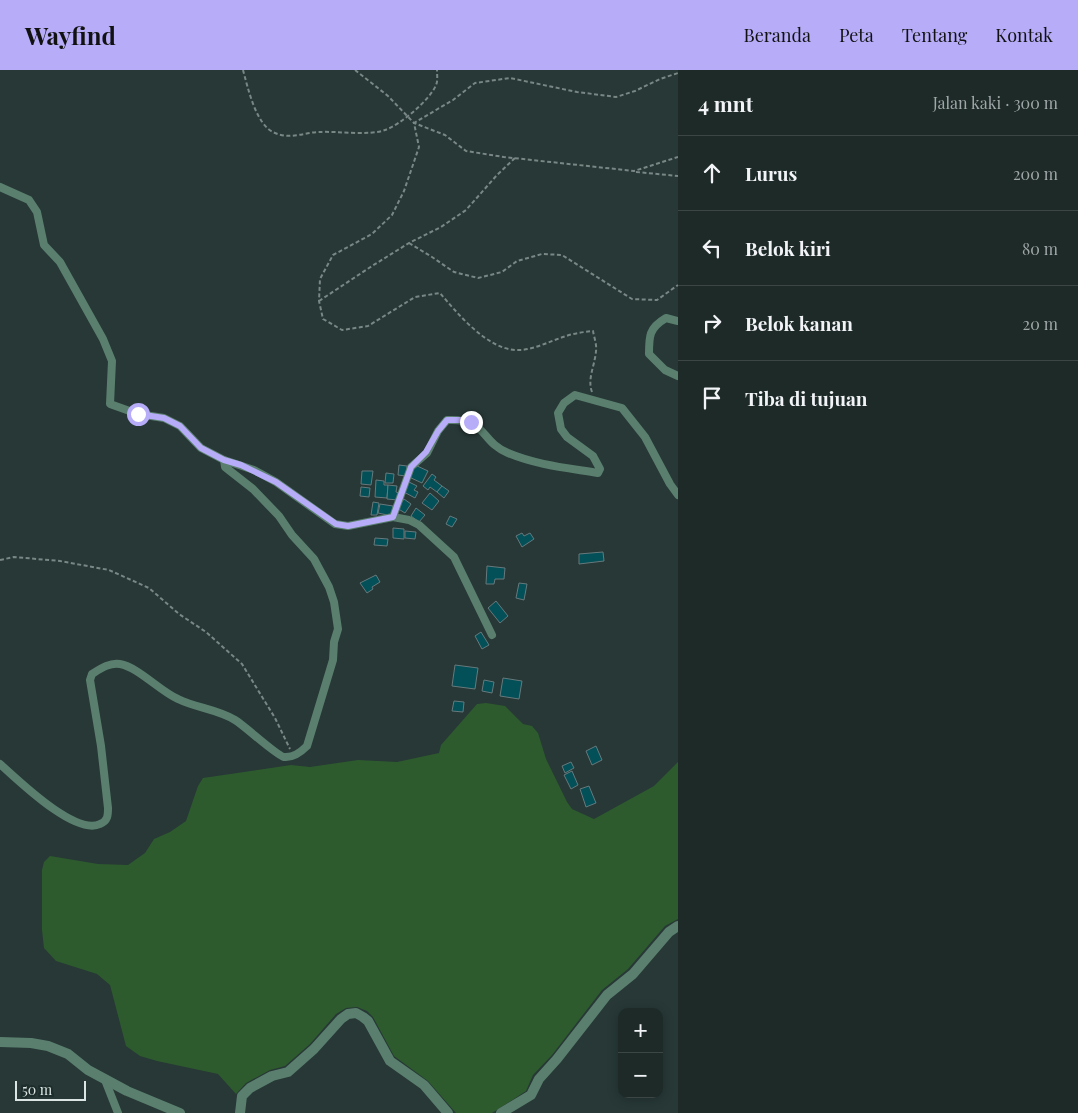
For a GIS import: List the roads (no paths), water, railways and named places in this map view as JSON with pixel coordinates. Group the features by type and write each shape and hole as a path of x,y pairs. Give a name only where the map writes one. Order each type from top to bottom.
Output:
{"street":[{"path":"0,187 29,200 37,212 44,245 60,262 103,339 112,361 110,404 138,414 164,418 180,426 201,448 276,482 336,524 348,526 393,517 409,520 419,525 454,557 492,635"},
{"path":"678,321 666,318 656,324 649,337 649,354 665,370 678,376"},
{"path":"393,517 411,467 426,452 447,420 471,422 506,452 539,463 598,473 600,469 593,456 567,437 561,429 558,412 564,403 575,395 622,408 645,436 678,496"},
{"path":"0,764 23,785 61,814 80,824 98,825 104,821 108,816 108,808 101,746 90,680 92,674 113,663 130,668 178,699 222,713 236,721 284,757 300,753 307,746 333,660 334,642 338,629 334,602 314,560 279,516 253,488 225,467 224,460"},
{"path":"501,1113 531,1095 538,1079 557,1059 607,995 633,974 669,932 678,926"},
{"path":"240,1113 242,1096 250,1088 272,1076 288,1072 314,1049 341,1019 348,1014 356,1013 368,1021 390,1061 420,1082 448,1113"},
{"path":"0,1042 31,1042 48,1046 68,1054 104,1080 180,1113"},
{"path":"104,1080 118,1113"}]}
